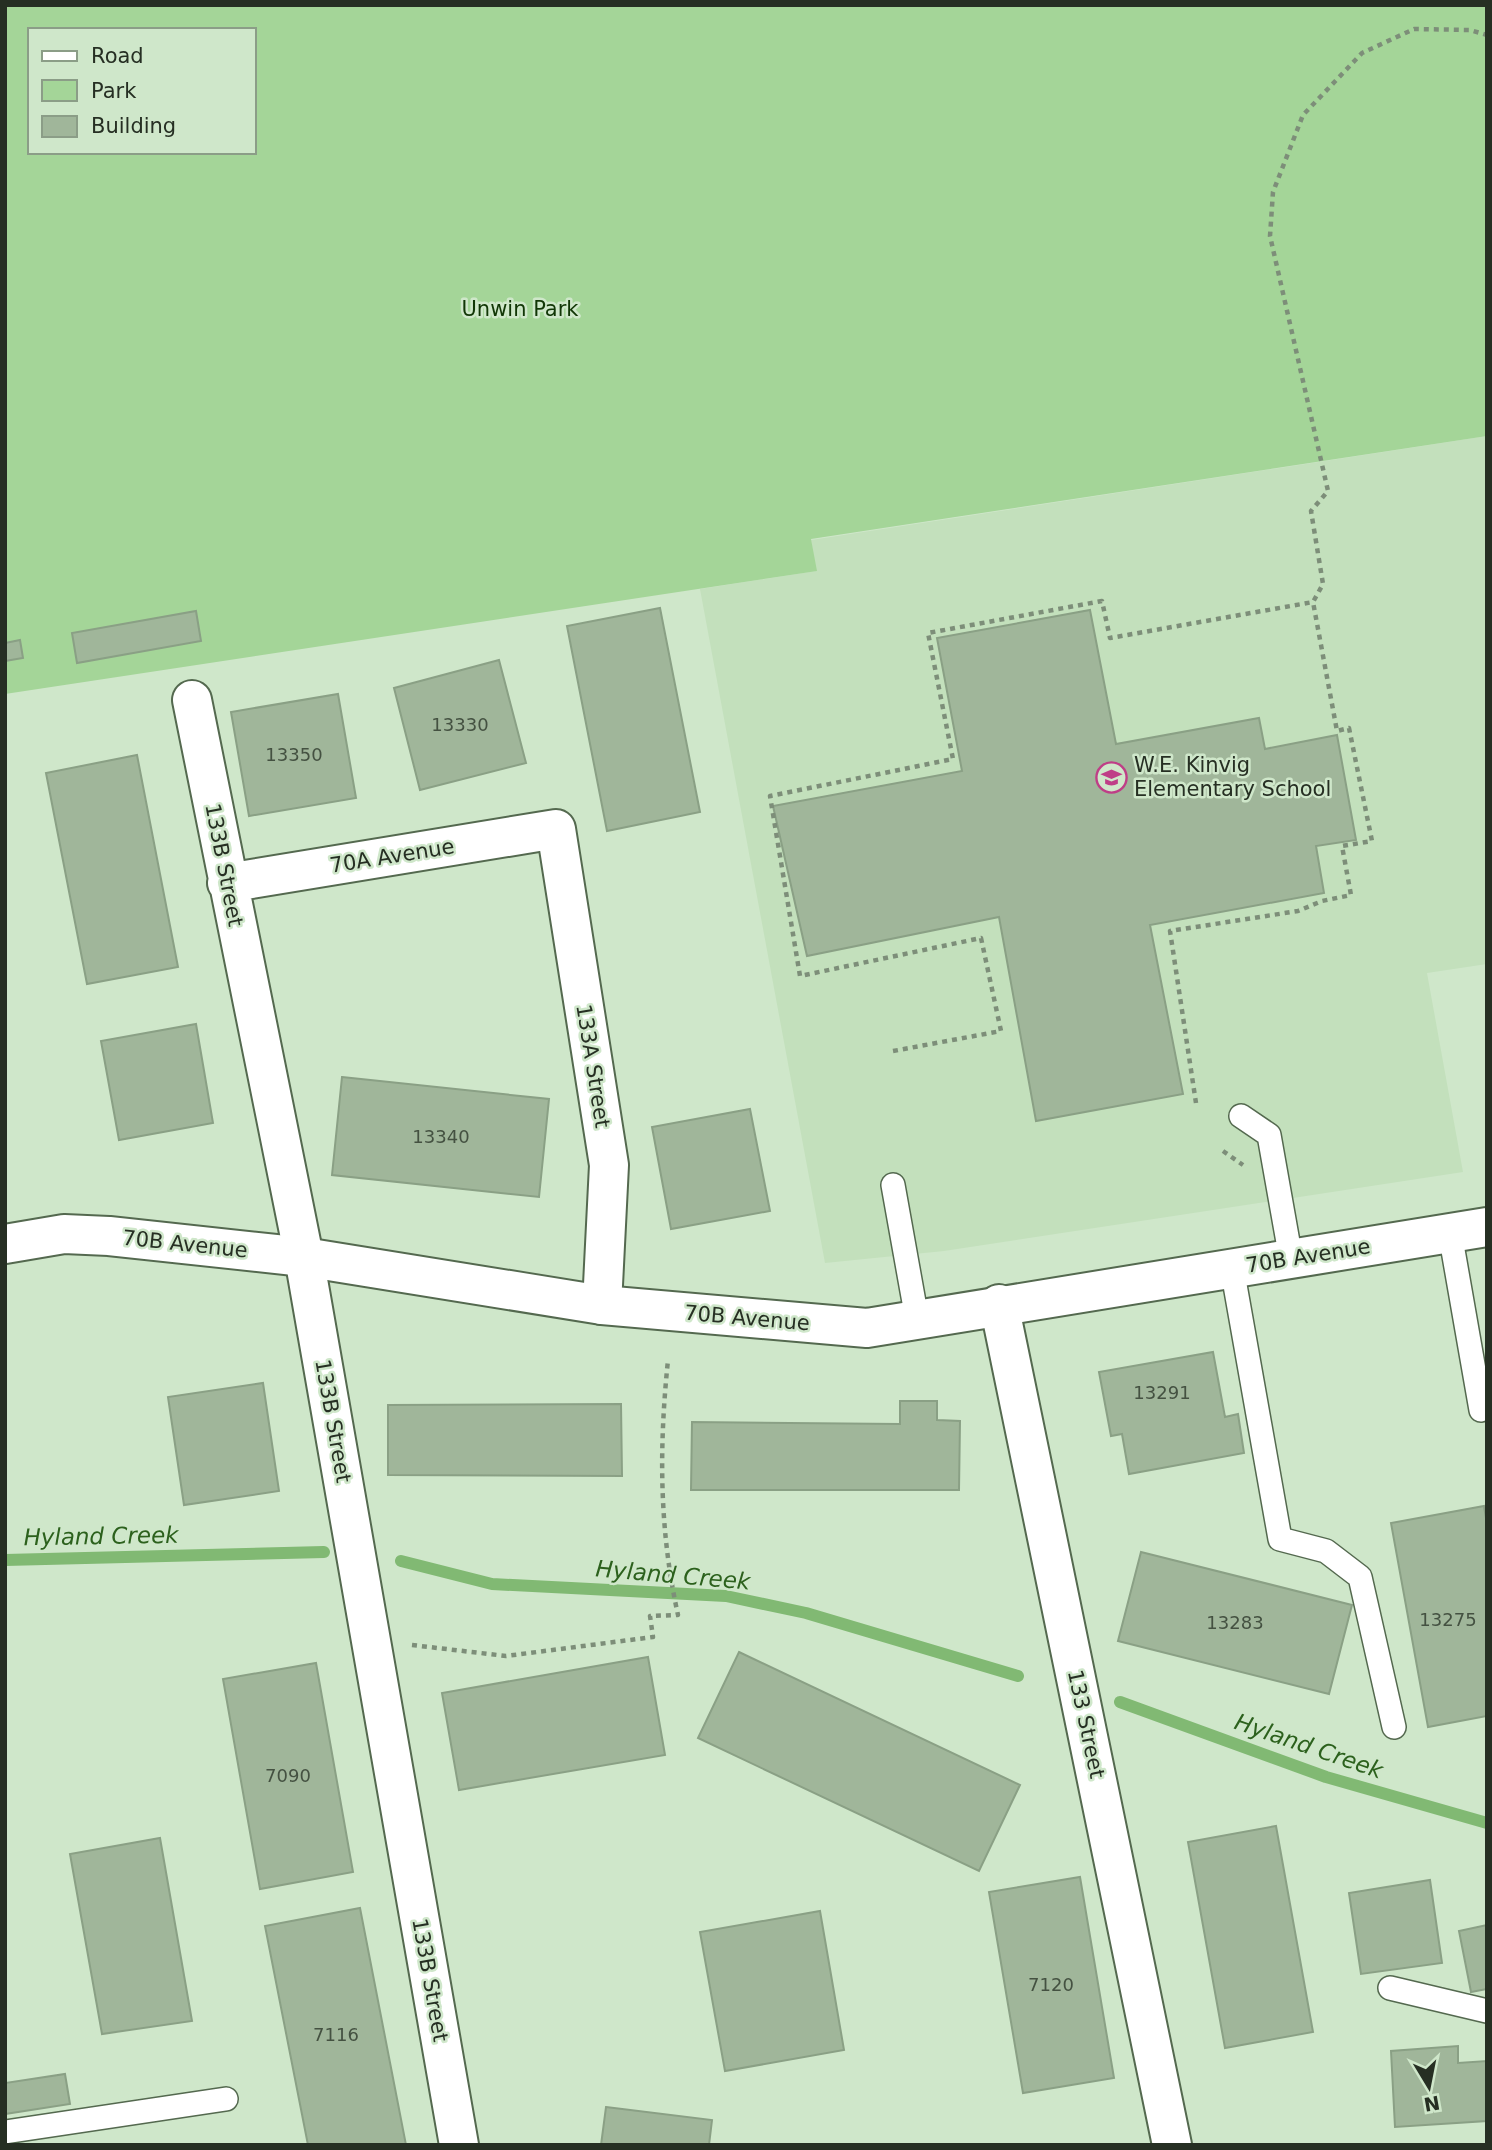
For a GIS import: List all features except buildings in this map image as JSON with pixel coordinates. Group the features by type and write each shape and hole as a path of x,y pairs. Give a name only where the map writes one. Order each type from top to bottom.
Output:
{"street":[{"name":"133B Street","path":"192,700 304,1257 459,2145"},
{"name":"70A Avenue","path":"227,883 556,829"},
{"name":"133A Street","path":"556,829 609,1165 602,1305"},
{"name":"70B Avenue","path":"5,1244 86,1234 304,1257 602,1305 867,1328 999,1304 1468,1230"},
{"name":"133 Street","path":"999,1304 1172,2145"}],"lane":[{"path":"1241,1116 1269,1135 1291,1259"},
{"path":"893,1185 917,1319"},
{"path":"1468,1230 1481,1410"},
{"path":"1232,1268 1280,1539 1326,1550 1360,1577 1394,1727"},
{"path":"1390,1988 1487,2011"},
{"path":"5,2132 226,2099"}],"path":[{"path":"1196,1103 1170,931 1298,911 1322,901 1351,895 1342,846 1372,841 1349,728 1337,731 1313,602 1323,584 1311,511 1328,491 1270,236 1273,192 1303,115 1362,53 1414,29 1469,30 1487,35"},
{"path":"893,1051 1001,1031 981,938 800,976 770,796 953,759 928,633 1102,601 1110,638 1313,602"},
{"path":"371,1641 506,1656 653,1637 650,1616 678,1615 667,1566 660,1439 668,1360"}],"shaded area":[{"name":"W.E. Kinvig Elementary School","path":"1487,436 1487,964 1427,973 1463,1172 944,1251 825,1263 700,589 816,571 811,540"}],"green space":[{"name":"Unwin Park","path":"5,5 1487,5 1487,436 811,539 817,571 5,694"}],"waterway":[{"name":"Hyland Creek","path":"5,1560 324,1552"},
{"name":"Hyland Creek","path":"401,1561 492,1584 726,1596 806,1613 1018,1676"},
{"name":"Hyland Creek","path":"1120,1702 1326,1777 1487,1823"}],"place":[{"name":"W.E. Kinvig Elementary School","path":"1111,777"}]}
